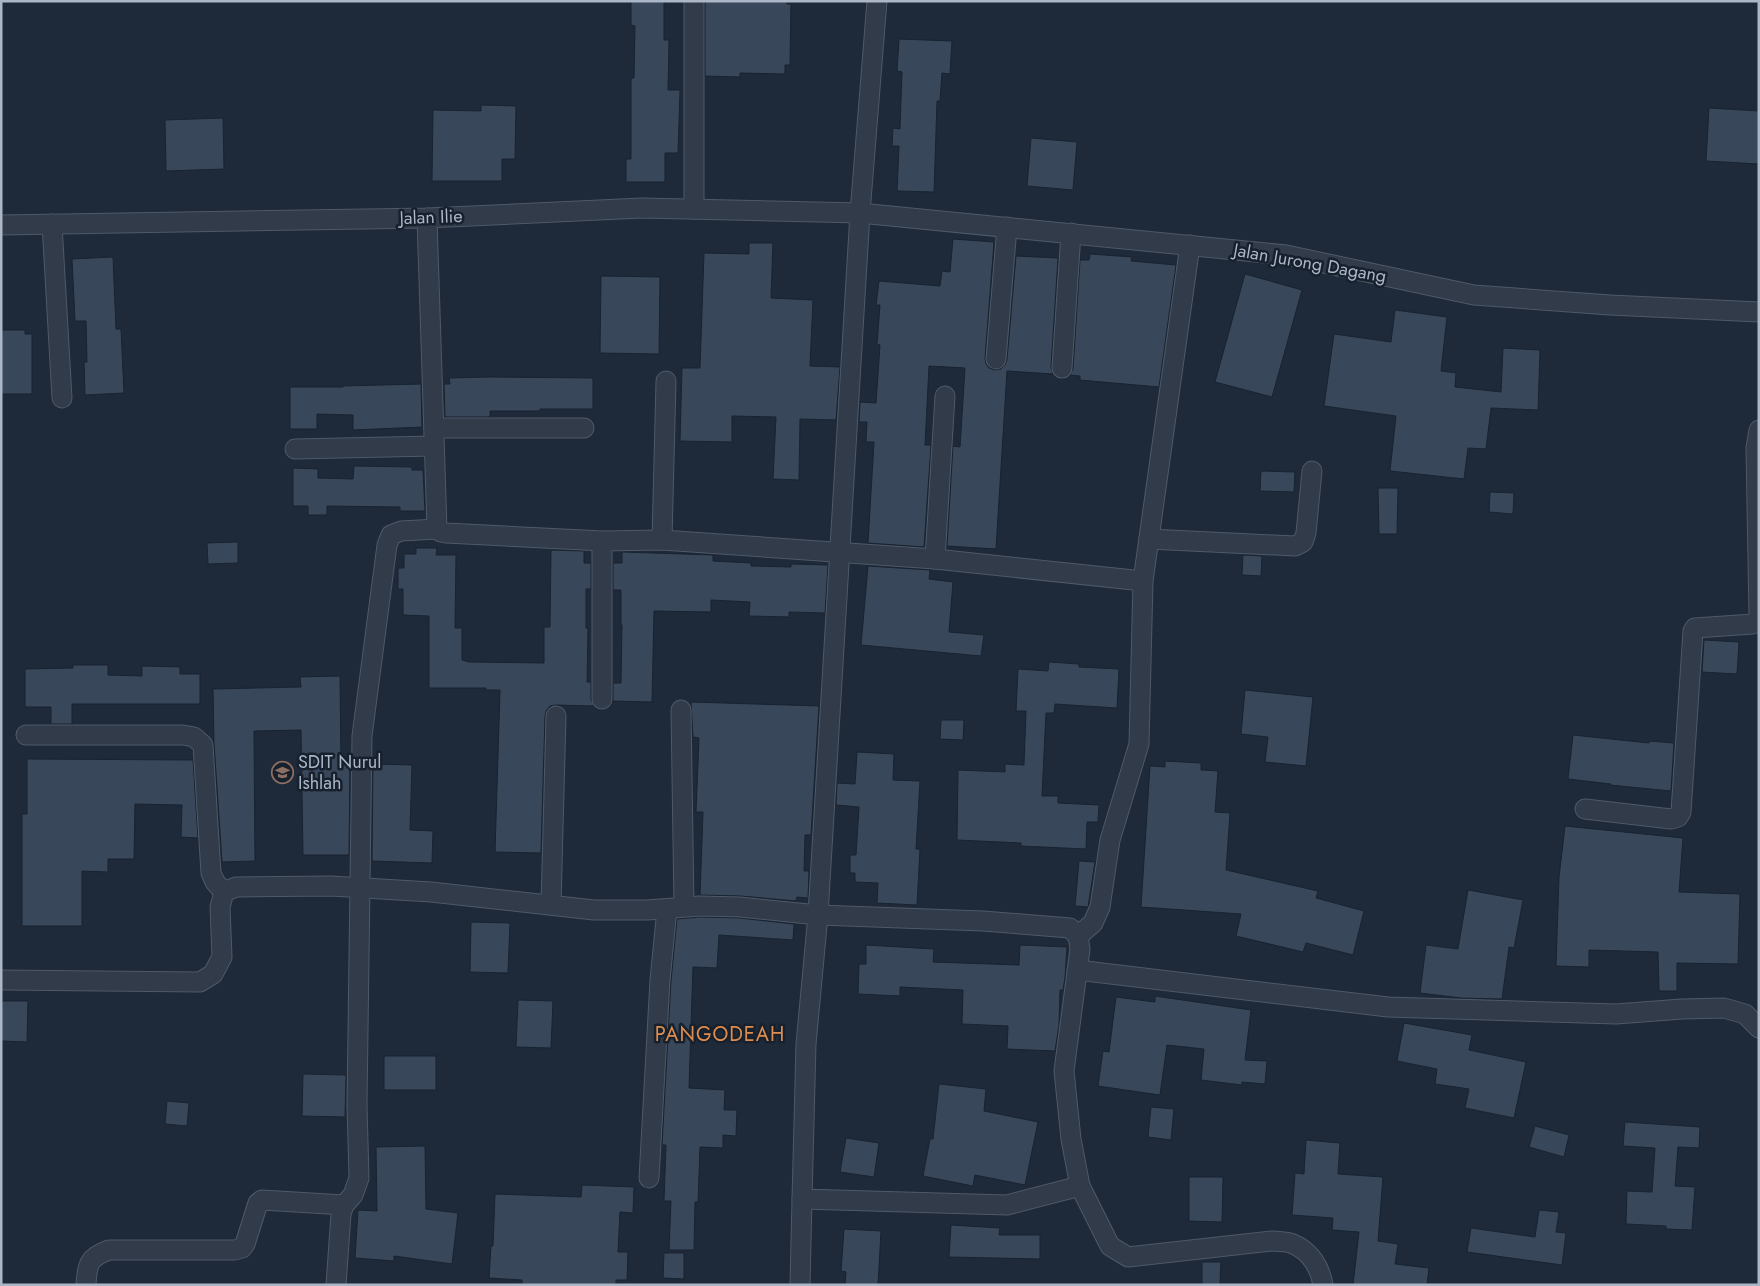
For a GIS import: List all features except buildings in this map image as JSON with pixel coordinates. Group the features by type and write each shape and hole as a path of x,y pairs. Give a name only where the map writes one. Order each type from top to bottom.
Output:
{"street":[{"path":"694,1 694,209"},
{"path":"800,1285 806,1044 818,915 860,213 878,1"},
{"name":"Jalan Ilie","path":"1,225 427,218 642,208 860,213"},
{"name":"Jalan Jurong Dagang","path":"860,213 1286,255 1474,295 1610,305 1759,312"},
{"path":"427,218 437,529"},
{"path":"52,224 62,398"},
{"path":"996,358 1007,227"},
{"path":"1062,368 1071,234"},
{"path":"1078,936 1094,923 1100,907 1110,840 1139,744 1143,581 1190,245"},
{"path":"662,540 666,381"},
{"path":"935,559 945,396"},
{"path":"295,449 434,437 584,428"},
{"path":"1585,808 1671,819 1678,817 1681,812 1693,631 1695,628 1753,624 1759,617 1756,448 1759,430"},
{"path":"1149,539 1295,546 1303,542 1306,533 1312,471"},
{"path":"336,1285 341,1214 344,1205 353,1195 359,1178 357,1105 362,736 388,545 391,535 400,531 437,529 446,533 603,541 662,540 935,559 1143,581"},
{"path":"602,699 603,541"},
{"path":"649,1178 660,980 675,908 681,710"},
{"path":"551,905 556,716"},
{"path":"26,735 183,735 194,737 203,745 211,873 215,882 224,892"},
{"path":"224,892 236,887 331,886 431,892 594,910 740,907 818,915 983,921 1070,928 1078,936 1080,949 1064,1071 1071,1140 1080,1186 1110,1246 1128,1257 1272,1241 1292,1243 1309,1254 1321,1273 1323,1285"},
{"path":"1,980 200,982 213,974 222,957 220,907 224,892"},
{"path":"1077,970 1388,1007 1616,1014 1724,1008 1745,1014 1759,1028"},
{"path":"802,1199 1007,1206 1080,1186"},
{"path":"86,1285 90,1261 96,1254 109,1250 235,1250 242,1248 258,1203 262,1200 344,1205"}],"place":[{"name":"SDIT Nurul Ishlah","path":"282,772"}],"district":[{"name":"PANGODEAH","path":"720,1034"}]}
